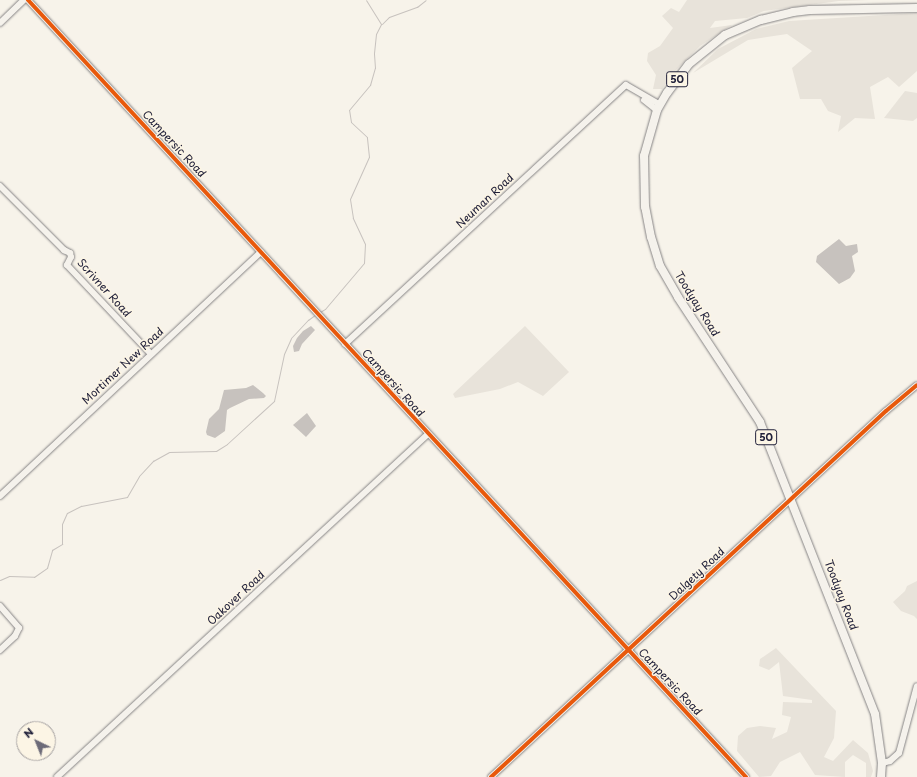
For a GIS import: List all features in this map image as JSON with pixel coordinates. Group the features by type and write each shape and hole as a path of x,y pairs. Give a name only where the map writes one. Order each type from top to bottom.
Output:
{"main road":[{"name":"Toodyay Road","path":"881,777 882,763 875,714 792,499 760,422 678,297 660,266 647,222 643,182 644,156 658,107 689,64 725,35 744,25 772,17 810,10 917,8"}],"street":[{"path":"0,23 24,0"},
{"name":"Campersic Road","path":"28,0 746,777"},
{"name":"Neuman Road","path":"346,344 626,85 658,107"},
{"name":"Scrivner Road","path":"0,186 64,250 70,253 71,257 67,266 151,354"},
{"name":"Mortimer New Road","path":"0,496 261,252"},
{"name":"Dalgety Road","path":"491,777 886,411 917,385"},
{"name":"Oakover Road","path":"57,777 428,434"},
{"path":"0,606 19,628 15,636 0,650"},
{"path":"882,763 890,761 899,753 917,686"}],"shaded area":[{"path":"687,0 869,0 839,1 764,11 747,18 715,21 710,28 732,25 700,46 673,73 662,89 653,89 656,75 647,61 648,53 660,46 673,28 662,16 671,8 679,12"},
{"path":"917,13 917,71 899,87 888,77 870,87 875,119 855,118 838,132 841,116 828,111 821,99 800,99 792,68 812,51 787,34 748,40 693,73 718,49 756,29 789,21"},
{"path":"905,91 917,93 917,118 913,121 884,118"},
{"path":"839,239 846,246 857,244 858,252 852,256 855,271 850,278 839,284 816,262 817,256"},
{"path":"311,326 315,330 302,344 299,351 294,352 293,346 297,338 303,331"},
{"path":"525,326 569,372 543,396 518,382 500,389 455,398 453,394"},
{"path":"253,385 266,396 264,398 249,399 230,408 227,410 225,431 215,438 207,435 206,432 209,419 219,409 224,390 246,388"},
{"path":"307,413 316,426 306,437 293,425"},
{"path":"917,581 917,619 914,616 901,611 893,602 905,591 907,586"},
{"path":"776,648 836,711 834,738 824,757 833,761 853,740 868,753 873,771 871,777 866,777 866,763 853,755 845,762 845,777 815,775 800,752 780,762 771,776 759,777 737,751 738,736 747,728 760,726 776,728 772,739 787,732 791,717 782,715 783,702 812,703 812,700 783,696 779,662 769,670 759,666 760,659"}],"waterway":[{"path":"320,312 325,309 364,263 365,244 353,218 350,199 369,157 367,137 351,122 349,110 370,85 375,68 374,53 376,34 381,24 366,0"},
{"path":"382,24 389,17 417,7 426,0"},
{"path":"0,580 9,576 34,577 47,568 52,550 62,544 62,524 67,513 81,506 127,497 139,476 153,461 169,452 216,451 227,444 274,401 284,354 291,338 308,320 315,315"}],"cycle path":[{"path":"28,0 746,777"},
{"path":"491,777 886,411 917,385"}]}
